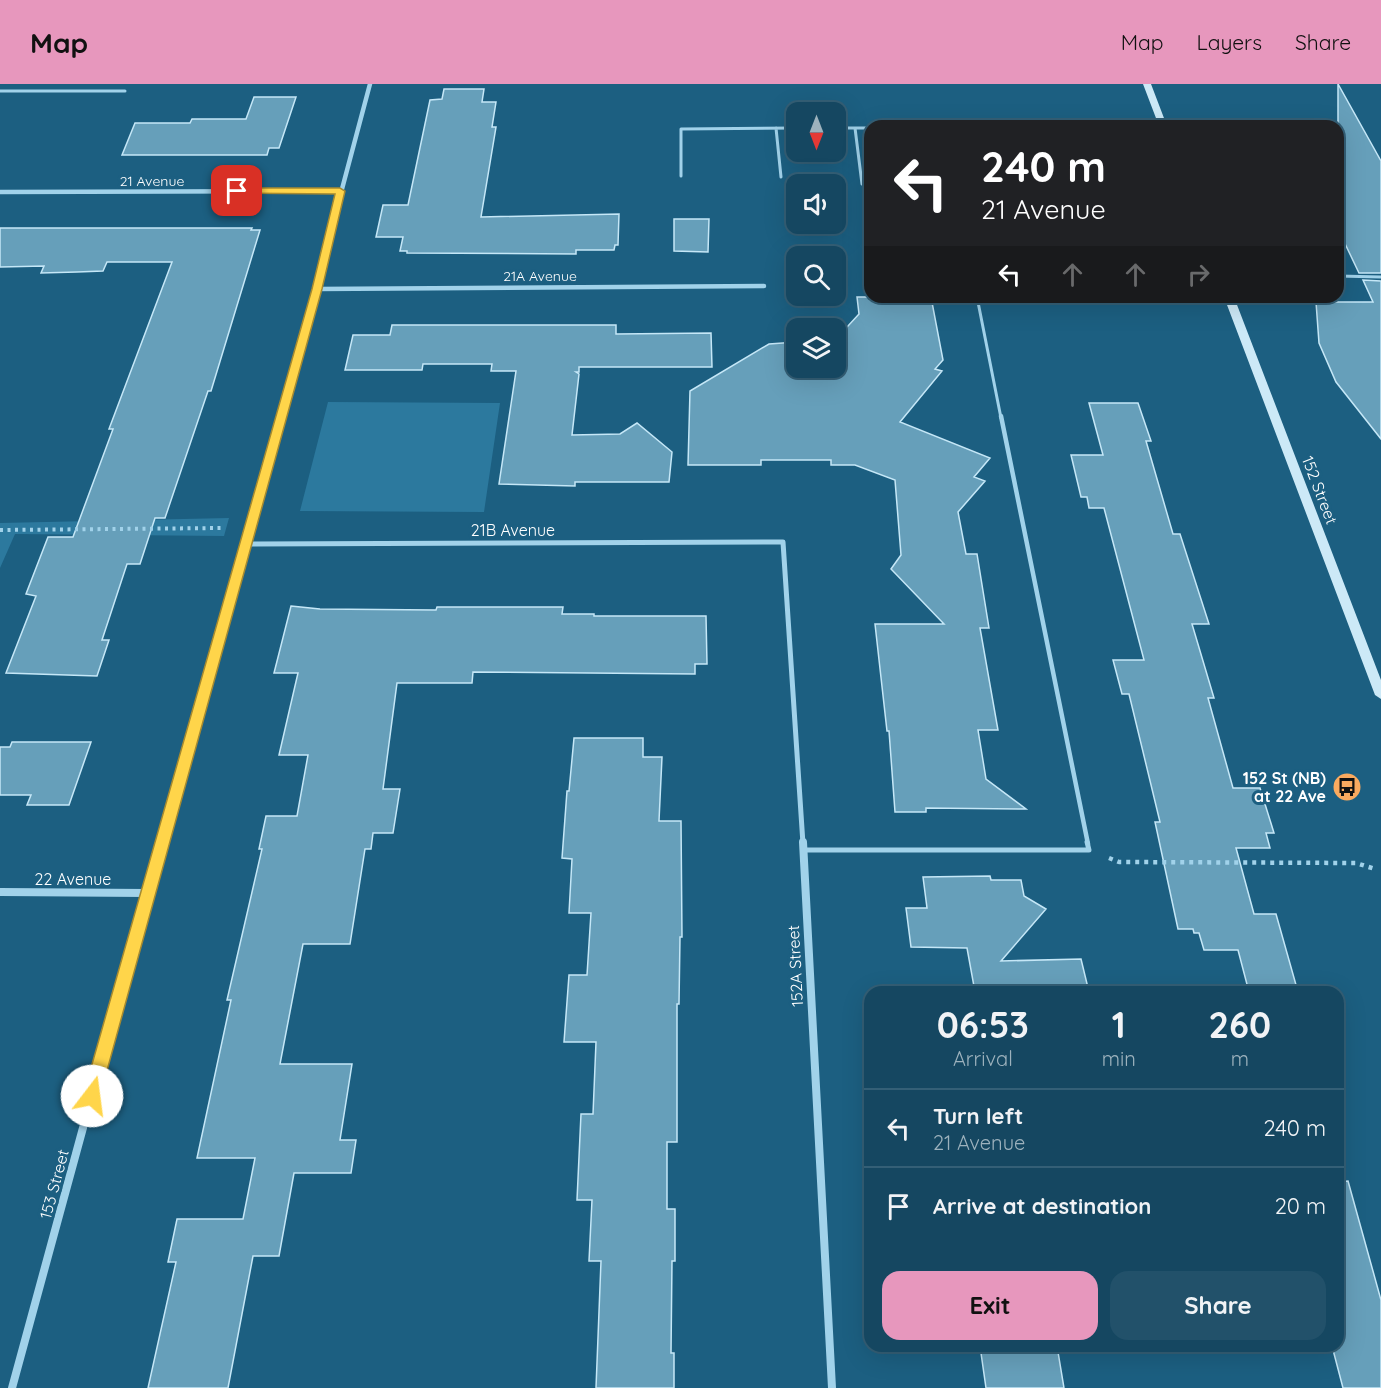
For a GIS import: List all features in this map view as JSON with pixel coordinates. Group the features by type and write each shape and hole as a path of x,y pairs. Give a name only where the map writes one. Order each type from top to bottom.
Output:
{"main road":[{"path":"1147,84 1161,120"},
{"name":"152 Street","path":"1230,303 1381,695"}],"street":[{"name":"153 Street","path":"12,1388 244,544 317,289 340,191 370,84"},
{"name":"21 Avenue","path":"0,192 340,191"},
{"name":"21A Avenue","path":"317,289 764,286"},
{"name":"21B Avenue","path":"244,544 783,542"},
{"name":"152A Street","path":"783,542 803,850 832,1388"},
{"name":"22 Avenue","path":"0,892 147,894"}],"lane":[{"path":"0,91 125,91"},
{"path":"776,128 781,177"},
{"path":"681,176 681,129 786,128"},
{"path":"846,128 864,128"},
{"path":"855,128 862,184"},
{"path":"1344,276 1381,277"},
{"path":"803,850 1089,850 978,303"}],"path":[{"path":"0,531 223,528"},
{"path":"1089,850 1119,862 1356,863 1375,869"}],"shaded area":[{"path":"328,402 500,403 484,512 300,511"},
{"path":"229,518 224,536 15,534 0,568 0,523"}],"building":[{"path":"1338,84 1381,161 1381,273 1359,273 1344,242 1344,120 1338,120"},
{"path":"444,89 484,89 482,102 496,102 492,127 496,127 481,217 619,214 618,245 615,245 614,250 576,250 576,254 407,253 407,251 400,251 403,237 376,237 383,205 408,205 430,100 442,99"},
{"path":"254,97 296,97 279,148 269,148 267,155 122,155 135,123 190,123 192,119 246,119"},
{"path":"674,219 709,219 708,252 674,251"},
{"path":"0,228 252,228 251,230 260,230 211,391 208,391 165,518 155,518 140,564 127,564 102,640 109,640 97,676 6,673 36,596 26,594 48,537 73,537 113,429 109,429 172,262 107,262 103,271 77,272 41,273 44,266 0,267"},
{"path":"1363,280 1381,281 1381,439 1336,382 1319,343 1316,303 1373,302"},
{"path":"857,297 864,297 864,303 932,303 943,360 935,369 942,371 900,422 990,458 974,477 985,481 958,512 966,554 977,554 989,628 980,628 998,730 978,730 986,779 1026,809 926,808 926,812 895,812 889,731 887,731 875,624 944,624 891,569 901,555 895,480 855,465 831,465 831,460 761,460 761,465 688,465 690,391 769,344 786,343 786,378 846,378 846,328 859,314"},
{"path":"392,325 616,325 616,334 711,333 712,367 579,367 579,372 576,372 579,374 572,435 620,434 637,423 672,452 669,482 575,482 575,486 499,484 516,371 491,371 492,364 423,364 422,370 345,370 353,335 390,335"},
{"path":"1089,403 1138,403 1151,441 1146,441 1173,534 1180,534 1209,624 1192,624 1214,698 1208,698 1233,788 1260,788 1274,833 1266,833 1270,848 1236,848 1254,914 1276,914 1296,986 1247,986 1238,950 1204,950 1199,933 1194,933 1193,929 1178,929 1155,822 1160,822 1129,694 1122,694 1113,660 1144,660 1104,508 1089,508 1087,497 1081,497 1071,455 1103,455"},
{"path":"291,606 320,609 436,610 437,607 563,607 562,614 706,616 707,664 695,664 695,674 473,672 472,683 397,683 383,789 400,789 393,833 373,833 371,849 365,849 350,944 303,944 280,1064 352,1064 340,1140 356,1140 351,1173 294,1173 279,1256 253,1256 228,1388 148,1388 176,1262 168,1262 177,1219 243,1219 255,1158 197,1158 231,1000 227,1000 262,849 259,849 266,816 297,816 308,755 279,755 298,673 274,673"},
{"path":"574,738 643,738 643,757 662,757 659,821 681,821 682,937 680,937 679,1004 677,1004 677,1142 667,1142 667,1209 675,1209 671,1353 674,1353 674,1388 596,1388 601,1261 589,1261 592,1200 577,1200 581,1114 593,1114 596,1042 564,1042 569,975 587,975 591,913 569,913 572,859 562,858"},
{"path":"12,742 91,742 69,805 27,805 31,795 0,795 0,747 10,747"},
{"path":"990,876 991,880 1021,880 1024,896 1046,909 1001,961 1081,959 1088,986 974,986 967,948 911,947 906,908 927,908 923,877"},
{"path":"1344,1181 1348,1181 1381,1300 1381,1388 1343,1388 1334,1352 1344,1352"},
{"path":"981,1352 1058,1352 1064,1388 986,1388"}],"place":[{"name":"152 St (NB) at 22 Ave","path":"1347,787"}],"route":[{"path":"92,1096 244,544 317,289 340,191 237,191"}]}
